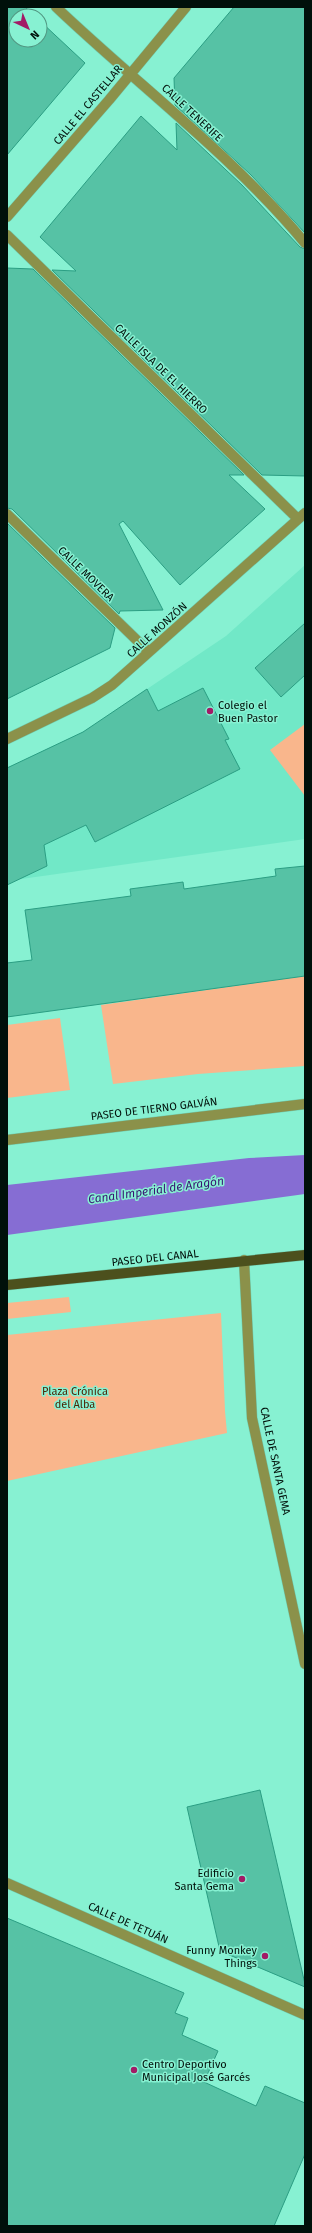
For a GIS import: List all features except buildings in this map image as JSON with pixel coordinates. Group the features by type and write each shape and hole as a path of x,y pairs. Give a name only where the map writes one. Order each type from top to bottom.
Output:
{"main road":[{"name":"PASEO DEL CANAL","path":"7,1286 244,1260 305,1256"}],"street":[{"name":"CALLE TENERIFE","path":"56,7 108,57 130,73 276,208 305,243"},
{"name":"CALLE EL CASTELLAR","path":"7,218 186,7"},
{"name":"CALLE ISLA DE EL HIERRO","path":"7,235 302,516"},
{"name":"CALLE MOVERA","path":"7,514 149,652"},
{"name":"CALLE MONZÓN","path":"7,739 102,692 302,516"},
{"name":"PASEO DE TIERNO GALVÁN","path":"7,1140 305,1104"},
{"name":"CALLE DE SANTA GEMA","path":"244,1260 252,1418 305,1664"},
{"name":"CALLE DE TETUÁN","path":"7,1883 305,2015"}],"shaded area":[{"name":"Colegio el Buen Pastor","path":"305,565 305,839 7,881 7,768 83,732 226,636"}],"green space":[{"path":"305,724 305,796 270,750"},
{"path":"305,976 305,1066 198,1074 113,1084 101,1005"},
{"path":"60,1018 70,1090 7,1098 7,1025"},
{"path":"69,1297 71,1312 7,1319 7,1303"},
{"name":"Plaza Crónica del Alba","path":"221,1313 227,1433 7,1481 7,1335"}],"water":[{"name":"Canal Imperial de Aragón","path":"305,1155 305,1194 7,1235 7,1185 249,1158"}],"place":[{"name":"Colegio el Buen Pastor","path":"210,711"},
{"name":"Edificio Santa Gema","path":"242,1879"},
{"name":"Funny Monkey Things","path":"265,1956"},
{"name":"Centro Deportivo Municipal José Garcés","path":"134,2070"}]}
